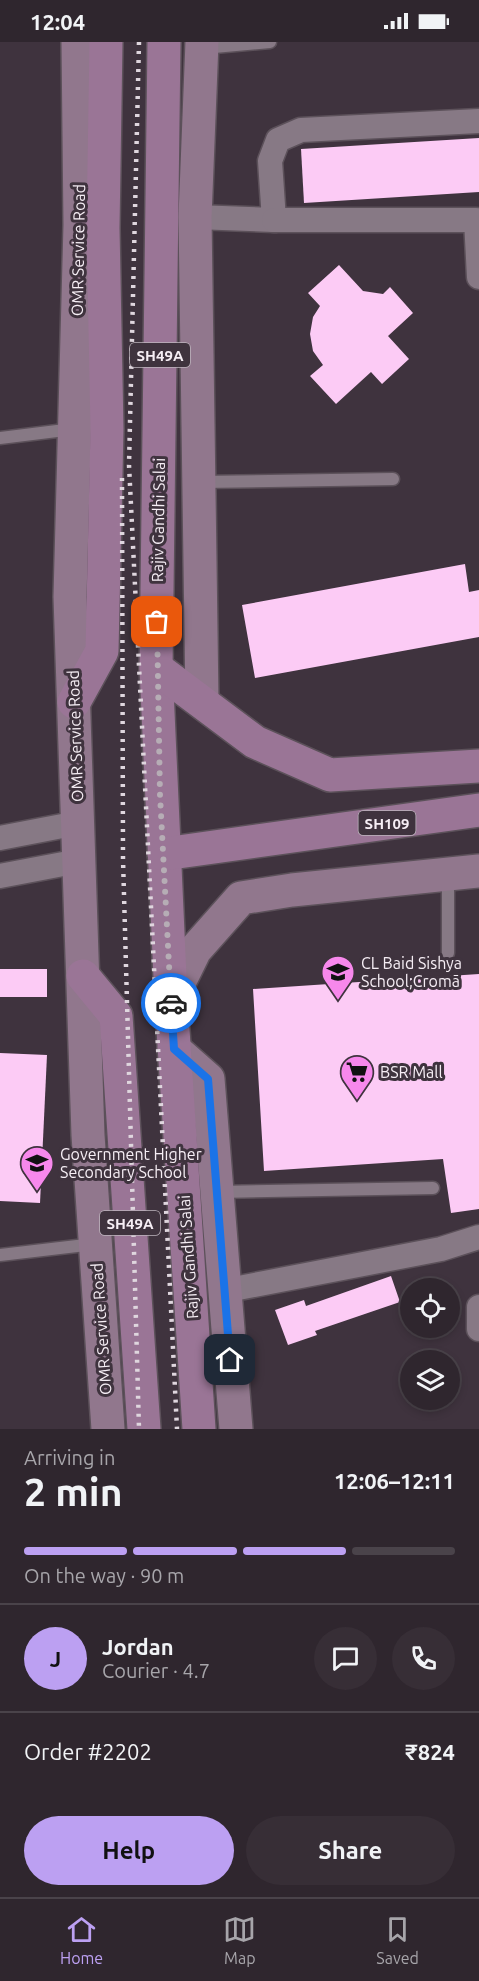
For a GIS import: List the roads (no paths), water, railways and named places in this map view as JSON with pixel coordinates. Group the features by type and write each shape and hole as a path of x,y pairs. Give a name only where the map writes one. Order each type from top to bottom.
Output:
{"main road":[{"name":"SH49A","path":"74,702 102,651 107,429 103,228 106,42"},
{"name":"Rajiv Gandhi Salai","path":"164,42 156,668 171,999 199,1429"},
{"path":"156,668 202,700 255,742 330,775 479,766"},
{"name":"SH109","path":"164,854 479,810"},
{"name":"SH49A","path":"83,976 116,1016 144,1429"}],"street":[{"name":"OMR Service Road","path":"78,42 80,225 70,597 88,1135 108,1429"},
{"path":"202,45 195,217 201,482 202,700"},
{"path":"274,220 270,161 278,140 301,130 479,122"},
{"path":"195,217 274,220 478,220 479,277"},
{"path":"0,838 78,824"},
{"path":"0,876 79,861"},
{"path":"171,999 195,950 241,898 292,890 463,873"},
{"path":"174,1049 208,1079 236,1429"},
{"path":"224,1291 441,1249 479,1237"},
{"path":"479,1307 479,1329"}],"lane":[{"path":"202,45 270,42"},
{"path":"0,438 74,429"},
{"path":"201,482 393,479"},
{"path":"448,952 463,873"},
{"path":"217,1192 433,1188"},
{"path":"0,1255 95,1244"}],"railway":[{"path":"139,42 129,465 177,1429"},
{"path":"122,478 123,859 139,1429"}],"place":[{"name":"CL Baid Sishya School;Cromā","path":"338,1001"},
{"name":"BSR Mall","path":"357,1101"},
{"name":"Government Higher Secondary School","path":"37,1192"}]}
